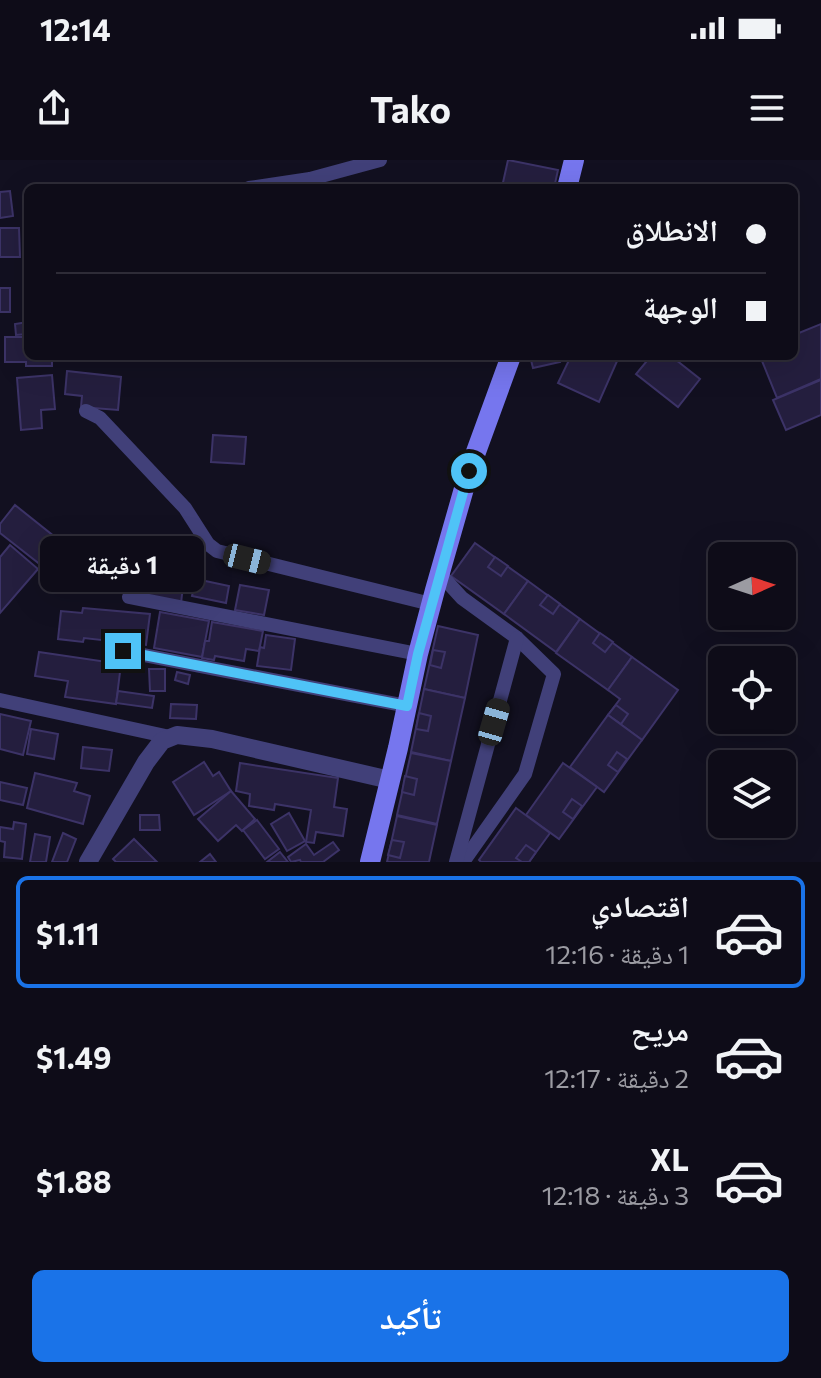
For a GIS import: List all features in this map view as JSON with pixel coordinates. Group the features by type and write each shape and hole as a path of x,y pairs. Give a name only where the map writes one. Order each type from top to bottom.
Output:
{"main road":[{"path":"568,184 574,160"},
{"path":"370,862 431,604 469,471 510,360"}],"street":[{"path":"276,184 310,179 380,160"},
{"path":"86,411 100,418 185,508 208,544 217,551 431,604"},
{"path":"441,575 462,598 517,638 554,674 525,774 463,862"},
{"path":"129,597 418,654"},
{"path":"456,862 517,638"},
{"path":"123,651 407,706"},
{"path":"0,700 170,737"},
{"path":"88,862 146,762 162,741 170,737 183,735 212,739 390,780"}],"building":[{"path":"508,160 558,170 555,184 503,184"},
{"path":"10,191 13,216 0,218 0,192"},
{"path":"0,228 19,228 20,257 0,257"},
{"path":"0,288 10,288 10,312 0,312"},
{"path":"24,323 24,334 16,335 15,324"},
{"path":"821,324 821,379 777,398 762,360 798,360 798,333"},
{"path":"5,337 24,337 24,360 52,360 52,366 26,366 26,362 5,362"},
{"path":"531,360 560,360 560,362 533,368"},
{"path":"569,360 618,360 599,402 558,383"},
{"path":"648,360 676,360 700,379 678,407 636,374"},
{"path":"67,371 121,377 118,410 81,407 82,396 65,394"},
{"path":"52,375 55,409 41,410 42,428 21,430 17,378"},
{"path":"821,380 821,415 786,430 773,400"},
{"path":"213,435 246,437 244,464 211,462"},
{"path":"15,505 65,545 46,569 0,533 0,524"},
{"path":"150,540 188,545 181,603 131,596 136,551 149,553"},
{"path":"475,543 528,581 504,614 451,576"},
{"path":"10,545 38,569 0,613 0,557"},
{"path":"495,557 508,566 501,576 488,567"},
{"path":"196,579 229,586 226,603 192,596"},
{"path":"528,581 580,619 556,652 504,614"},
{"path":"240,585 269,590 264,615 235,610"},
{"path":"548,595 560,604 553,614 540,605"},
{"path":"83,608 150,614 146,645 84,638 83,642 58,639 61,611 82,613"},
{"path":"160,612 209,621 202,657 154,648"},
{"path":"580,619 632,657 608,690 556,653"},
{"path":"212,622 263,631 259,651 246,649 244,661 215,656 214,660 202,658"},
{"path":"438,626 478,635 465,698 424,689"},
{"path":"600,633 613,642 605,652 593,643"},
{"path":"266,635 295,639 291,670 257,666 260,647 264,648"},
{"path":"433,650 445,652 441,668 430,665"},
{"path":"39,652 121,664 116,704 65,697 68,681 35,676"},
{"path":"632,657 678,690 642,740 608,715 620,699 608,690"},
{"path":"149,669 165,669 165,691 150,691"},
{"path":"177,672 190,675 188,684 175,680"},
{"path":"424,689 465,698 451,761 411,752"},
{"path":"118,691 154,696 152,708 116,703"},
{"path":"171,704 197,705 196,719 170,718"},
{"path":"616,705 628,714 621,724 608,715"},
{"path":"419,713 431,716 428,731 416,729"},
{"path":"0,714 31,721 23,755 0,749"},
{"path":"608,715 642,740 604,792 570,767"},
{"path":"31,729 58,734 54,759 27,754"},
{"path":"83,747 112,750 109,771 81,768"},
{"path":"617,752 627,759 618,772 608,765"},
{"path":"411,753 451,761 437,824 397,815"},
{"path":"204,762 213,776 219,772 231,791 194,815 173,782"},
{"path":"240,763 338,778 334,807 347,809 343,836 316,832 314,843 306,842 311,810 275,804 274,810 249,806 250,794 236,791"},
{"path":"563,763 597,787 559,839 526,815"},
{"path":"35,773 77,783 74,791 90,796 83,824 27,808"},
{"path":"405,776 417,779 414,795 402,792"},
{"path":"0,782 27,788 23,805 0,800"},
{"path":"231,791 255,819 242,831 236,825 218,841 198,819"},
{"path":"572,799 582,806 573,819 563,812"},
{"path":"516,808 550,833 529,862 481,862 479,860"},
{"path":"289,813 305,841 287,851 271,824"},
{"path":"140,815 159,815 160,830 140,830"},
{"path":"397,816 437,825 429,862 387,862"},
{"path":"257,820 279,849 265,859 243,830"},
{"path":"14,822 26,824 22,859 4,857 5,842 0,841 0,827 13,829"},
{"path":"63,833 76,839 67,862 52,862"},
{"path":"35,834 50,837 46,862 30,862"},
{"path":"134,839 157,862 116,862 113,859"},
{"path":"392,840 404,842 400,858 388,855"},
{"path":"333,842 339,850 323,862 291,862 288,857 306,844 314,855"},
{"path":"526,845 536,852 529,862 522,862 516,858"},
{"path":"280,852 288,862 267,862"},
{"path":"210,854 216,862 200,862"}],"route":[{"path":"123,651 407,706 418,654 469,471"}]}
